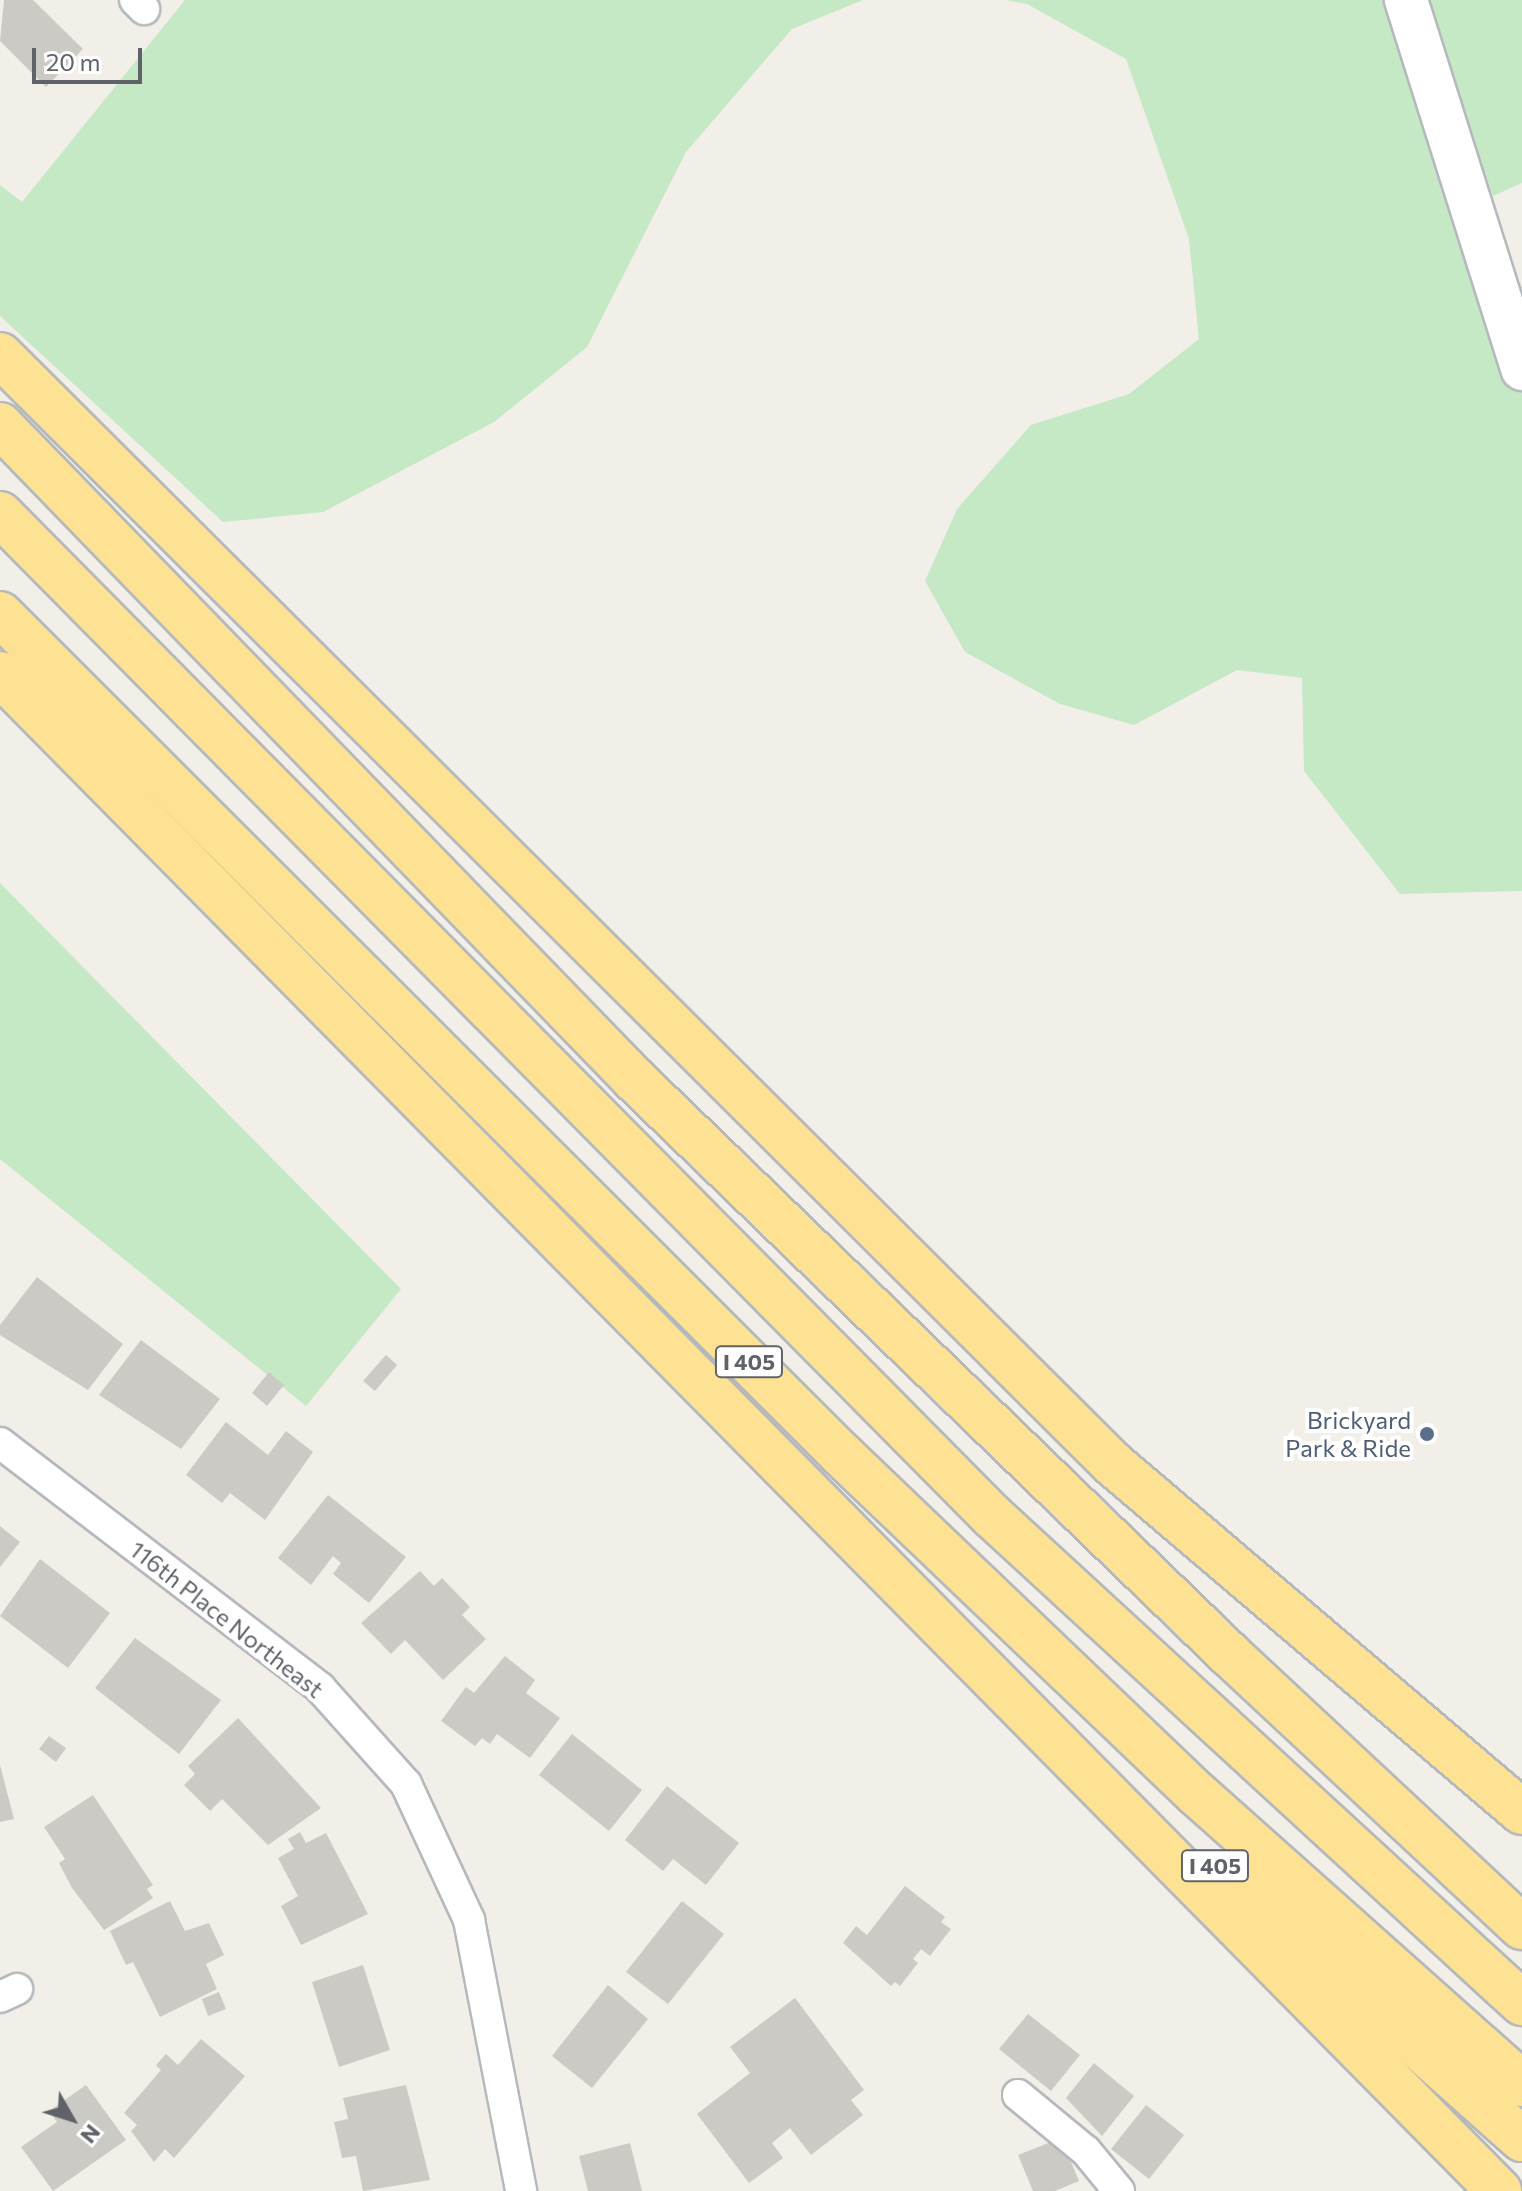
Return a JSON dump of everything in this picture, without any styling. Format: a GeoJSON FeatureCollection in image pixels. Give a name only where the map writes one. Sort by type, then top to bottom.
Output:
{"type":"FeatureCollection","features":[{"type":"Feature","properties":{"kind":"highway"},"geometry":{"type":"LineString","coordinates":[[0,355],[1113,1464],[1522,1812]]}},
{"type":"Feature","properties":{"kind":"highway"},"geometry":{"type":"LineString","coordinates":[[0,425],[634,1079],[1228,1653],[1522,1927]]}},
{"type":"Feature","properties":{"kind":"highway","name":"I 405"},"geometry":{"type":"LineString","coordinates":[[0,514],[711,1228],[767,1291],[992,1516],[1522,2003]]}},
{"type":"Feature","properties":{"kind":"highway","name":"I 405"},"geometry":{"type":"LineString","coordinates":[[0,614],[841,1454],[1197,1794],[1522,2084]]}},
{"type":"Feature","properties":{"kind":"highway","name":"I 405"},"geometry":{"type":"LineString","coordinates":[[0,674],[910,1591],[1522,2139]]}},
{"type":"Feature","properties":{"kind":"highway"},"geometry":{"type":"LineString","coordinates":[[767,1291],[881,1317]]}},
{"type":"Feature","properties":{"kind":"highway"},"geometry":{"type":"LineString","coordinates":[[910,1591],[1499,2191]]}},
{"type":"Feature","properties":{"kind":"main road"},"geometry":{"type":"LineString","coordinates":[[1406,0],[1522,369]]}},
{"type":"Feature","properties":{"kind":"street","name":"116th Place Northeast"},"geometry":{"type":"LineString","coordinates":[[0,1443],[320,1688],[406,1784],[469,1920],[521,2191]]}},
{"type":"Feature","properties":{"kind":"street"},"geometry":{"type":"LineString","coordinates":[[1018,2095],[1086,2151],[1119,2191]]}},
{"type":"Feature","properties":{"kind":"green space"},"geometry":{"type":"Polygon","coordinates":[[[185,0],[863,0],[792,29],[686,152],[587,347],[494,422],[323,512],[223,522],[0,316],[0,185],[22,202],[185,0]]]}},
{"type":"Feature","properties":{"kind":"green space"},"geometry":{"type":"Polygon","coordinates":[[[1006,0],[1406,0],[1522,369],[1522,891],[1400,894],[1304,771],[1302,678],[1237,670],[1134,725],[1060,704],[965,652],[925,581],[957,509],[1031,425],[1129,394],[1199,339],[1189,239],[1126,59],[1027,4],[1006,0]]]}},
{"type":"Feature","properties":{"kind":"green space"},"geometry":{"type":"Polygon","coordinates":[[[1419,0],[1522,0],[1522,183],[1493,196],[1419,0]]]}},
{"type":"Feature","properties":{"kind":"green space"},"geometry":{"type":"Polygon","coordinates":[[[0,883],[401,1289],[306,1406],[0,1159],[0,883]]]}},
{"type":"Feature","properties":{"kind":"building"},"geometry":{"type":"Polygon","coordinates":[[[4,0],[33,0],[83,49],[46,87],[0,41],[4,0]]]}},
{"type":"Feature","properties":{"kind":"building"},"geometry":{"type":"Polygon","coordinates":[[[37,1277],[123,1344],[88,1390],[0,1335],[0,1325],[37,1277]]]}},
{"type":"Feature","properties":{"kind":"building"},"geometry":{"type":"Polygon","coordinates":[[[141,1340],[220,1399],[181,1449],[99,1395],[141,1340]]]}},
{"type":"Feature","properties":{"kind":"building"},"geometry":{"type":"Polygon","coordinates":[[[386,1355],[397,1365],[375,1391],[363,1381],[386,1355]]]}},
{"type":"Feature","properties":{"kind":"building"},"geometry":{"type":"Polygon","coordinates":[[[269,1372],[284,1385],[267,1406],[252,1393],[269,1372]]]}},
{"type":"Feature","properties":{"kind":"building"},"geometry":{"type":"Polygon","coordinates":[[[226,1422],[268,1455],[286,1431],[313,1452],[265,1520],[230,1493],[222,1503],[186,1475],[226,1422]]]}},
{"type":"Feature","properties":{"kind":"building"},"geometry":{"type":"Polygon","coordinates":[[[328,1495],[406,1557],[369,1603],[333,1574],[341,1563],[333,1556],[311,1585],[278,1558],[328,1495]]]}},
{"type":"Feature","properties":{"kind":"building"},"geometry":{"type":"Polygon","coordinates":[[[0,1526],[20,1542],[0,1567],[0,1526]]]}},
{"type":"Feature","properties":{"kind":"building"},"geometry":{"type":"Polygon","coordinates":[[[40,1559],[110,1613],[68,1668],[0,1616],[40,1559]]]}},
{"type":"Feature","properties":{"kind":"building"},"geometry":{"type":"Polygon","coordinates":[[[420,1571],[434,1586],[442,1578],[470,1607],[462,1615],[486,1639],[443,1680],[405,1640],[391,1654],[361,1623],[420,1571]]]}},
{"type":"Feature","properties":{"kind":"building"},"geometry":{"type":"Polygon","coordinates":[[[135,1638],[221,1700],[179,1754],[95,1688],[135,1638]]]}},
{"type":"Feature","properties":{"kind":"building"},"geometry":{"type":"Polygon","coordinates":[[[505,1656],[535,1680],[526,1693],[560,1718],[530,1758],[497,1734],[490,1744],[482,1738],[475,1746],[441,1721],[466,1687],[474,1693],[505,1656]]]}},
{"type":"Feature","properties":{"kind":"building"},"geometry":{"type":"Polygon","coordinates":[[[238,1718],[321,1808],[268,1845],[222,1799],[210,1811],[184,1785],[195,1774],[188,1766],[238,1718]]]}},
{"type":"Feature","properties":{"kind":"building"},"geometry":{"type":"Polygon","coordinates":[[[572,1734],[642,1790],[609,1831],[539,1775],[572,1734]]]}},
{"type":"Feature","properties":{"kind":"building"},"geometry":{"type":"Polygon","coordinates":[[[49,1736],[66,1748],[56,1762],[39,1749],[49,1736]]]}},
{"type":"Feature","properties":{"kind":"building"},"geometry":{"type":"Polygon","coordinates":[[[0,1765],[14,1819],[0,1822],[0,1765]]]}},
{"type":"Feature","properties":{"kind":"building"},"geometry":{"type":"Polygon","coordinates":[[[667,1786],[739,1843],[706,1885],[673,1859],[663,1871],[625,1840],[667,1786]]]}},
{"type":"Feature","properties":{"kind":"building"},"geometry":{"type":"Polygon","coordinates":[[[93,1795],[153,1885],[147,1889],[153,1898],[104,1930],[72,1888],[59,1863],[65,1859],[44,1827],[93,1795]]]}},
{"type":"Feature","properties":{"kind":"building"},"geometry":{"type":"Polygon","coordinates":[[[300,1832],[306,1843],[326,1833],[368,1914],[301,1945],[281,1906],[298,1896],[278,1858],[294,1849],[288,1839],[300,1832]]]}},
{"type":"Feature","properties":{"kind":"building"},"geometry":{"type":"Polygon","coordinates":[[[905,1886],[945,1917],[941,1922],[951,1929],[930,1956],[921,1949],[913,1959],[918,1963],[900,1986],[895,1982],[891,1986],[843,1943],[856,1926],[867,1935],[905,1886]]]}},
{"type":"Feature","properties":{"kind":"building"},"geometry":{"type":"Polygon","coordinates":[[[170,1901],[185,1931],[209,1923],[224,1955],[206,1964],[217,1989],[160,2017],[133,1962],[126,1965],[110,1931],[170,1901]]]}},
{"type":"Feature","properties":{"kind":"building"},"geometry":{"type":"Polygon","coordinates":[[[682,1901],[724,1934],[668,2004],[626,1972],[682,1901]]]}},
{"type":"Feature","properties":{"kind":"building"},"geometry":{"type":"Polygon","coordinates":[[[363,1965],[390,2050],[339,2067],[312,1982],[363,1965]]]}},
{"type":"Feature","properties":{"kind":"building"},"geometry":{"type":"Polygon","coordinates":[[[608,1985],[648,2019],[592,2088],[552,2056],[608,1985]]]}},
{"type":"Feature","properties":{"kind":"building"},"geometry":{"type":"Polygon","coordinates":[[[219,1992],[226,2009],[208,2016],[202,1999],[219,1992]]]}},
{"type":"Feature","properties":{"kind":"building"},"geometry":{"type":"Polygon","coordinates":[[[795,1998],[864,2090],[851,2100],[863,2115],[811,2155],[790,2128],[772,2143],[783,2158],[749,2183],[697,2114],[750,2073],[730,2047],[795,1998]]]}},
{"type":"Feature","properties":{"kind":"building"},"geometry":{"type":"Polygon","coordinates":[[[1028,2014],[1080,2055],[1051,2091],[999,2049],[1028,2014]]]}},
{"type":"Feature","properties":{"kind":"building"},"geometry":{"type":"Polygon","coordinates":[[[201,2039],[245,2076],[174,2158],[165,2149],[154,2162],[131,2131],[137,2125],[124,2113],[161,2070],[156,2065],[166,2054],[178,2065],[201,2039]]]}},
{"type":"Feature","properties":{"kind":"building"},"geometry":{"type":"Polygon","coordinates":[[[1094,2063],[1134,2096],[1102,2136],[1066,2098],[1094,2063]]]}},
{"type":"Feature","properties":{"kind":"building"},"geometry":{"type":"Polygon","coordinates":[[[86,2085],[126,2140],[53,2191],[21,2147],[57,2122],[49,2111],[86,2085]]]}},
{"type":"Feature","properties":{"kind":"building"},"geometry":{"type":"Polygon","coordinates":[[[406,2085],[430,2180],[363,2191],[356,2156],[342,2158],[334,2122],[348,2119],[343,2098],[406,2085]]]}},
{"type":"Feature","properties":{"kind":"building"},"geometry":{"type":"Polygon","coordinates":[[[1146,2105],[1184,2135],[1149,2179],[1111,2149],[1146,2105]]]}},
{"type":"Feature","properties":{"kind":"building"},"geometry":{"type":"Polygon","coordinates":[[[1061,2138],[1079,2181],[1055,2191],[1033,2191],[1018,2155],[1061,2138]]]}},
{"type":"Feature","properties":{"kind":"building"},"geometry":{"type":"Polygon","coordinates":[[[630,2143],[642,2191],[588,2191],[579,2156],[630,2143]]]}},
{"type":"Feature","properties":{"kind":"place","name":"Brickyard Park & Ride"},"geometry":{"type":"Point","coordinates":[1427,1434]}}]}
